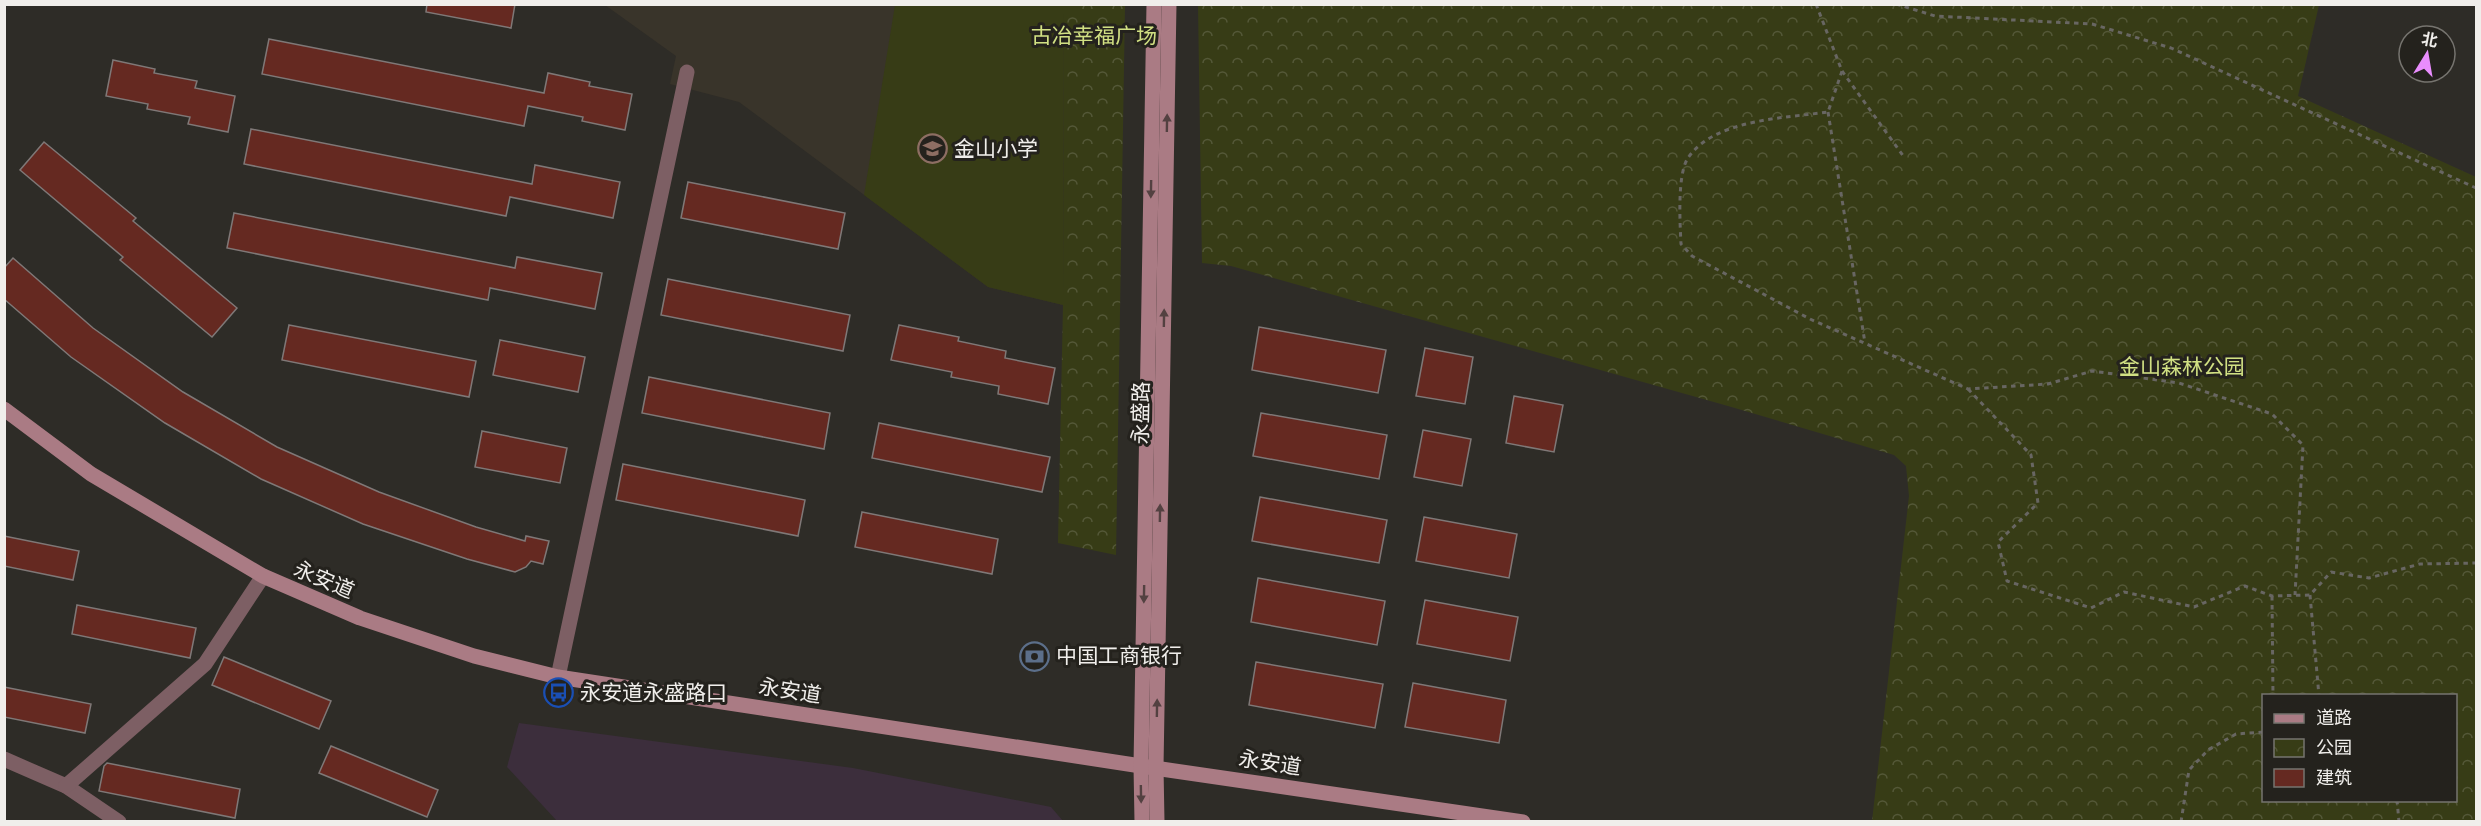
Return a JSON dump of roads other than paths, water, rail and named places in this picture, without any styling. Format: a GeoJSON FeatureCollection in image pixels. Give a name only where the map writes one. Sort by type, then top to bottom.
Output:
{"type":"FeatureCollection","features":[{"type":"Feature","properties":{"kind":"main road","name":"永盛路"},"geometry":{"type":"LineString","coordinates":[[1154,4],[1148,766],[1157,822]]}},
{"type":"Feature","properties":{"kind":"main road","name":"永盛路"},"geometry":{"type":"LineString","coordinates":[[1142,822],[1148,766],[1169,4]]}},
{"type":"Feature","properties":{"kind":"main road","name":"永安道"},"geometry":{"type":"LineString","coordinates":[[4,409],[91,474],[263,576],[372,622],[474,656],[558,677],[1522,822]]}},
{"type":"Feature","properties":{"kind":"street"},"geometry":{"type":"LineString","coordinates":[[558,677],[687,72]]}},
{"type":"Feature","properties":{"kind":"street"},"geometry":{"type":"LineString","coordinates":[[66,786],[205,664],[263,576]]}},
{"type":"Feature","properties":{"kind":"street"},"geometry":{"type":"LineString","coordinates":[[4,759],[66,786],[119,822]]}},
{"type":"Feature","properties":{"kind":"place","name":"金山小学"},"geometry":{"type":"Point","coordinates":[933,149]}},
{"type":"Feature","properties":{"kind":"place","name":"中国工商银行"},"geometry":{"type":"Point","coordinates":[1035,656]}},
{"type":"Feature","properties":{"kind":"place","name":"永安道永盛路口"},"geometry":{"type":"Point","coordinates":[559,693]}},
{"type":"Feature","properties":{"kind":"park label","name":"古冶幸福广场"},"geometry":{"type":"Point","coordinates":[1094,36]}},
{"type":"Feature","properties":{"kind":"park label","name":"金山森林公园"},"geometry":{"type":"Point","coordinates":[2182,367]}}]}
